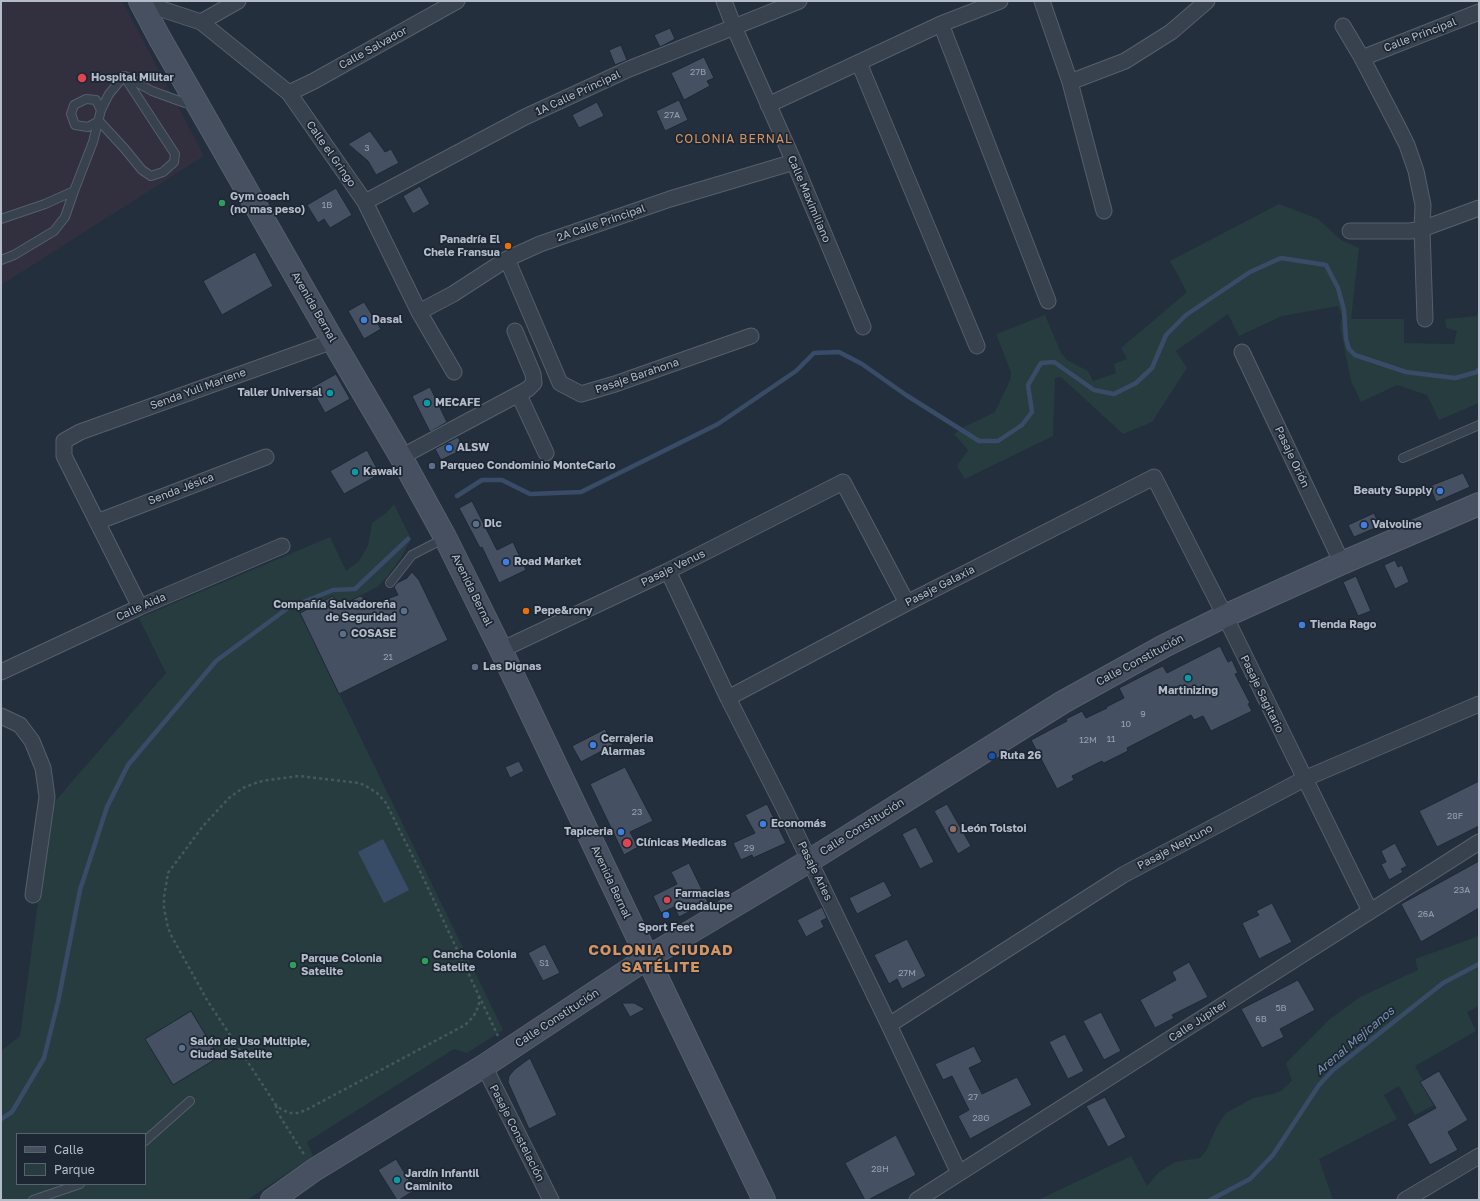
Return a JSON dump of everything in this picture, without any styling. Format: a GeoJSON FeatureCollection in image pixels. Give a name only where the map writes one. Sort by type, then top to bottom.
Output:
{"type":"FeatureCollection","features":[{"type":"Feature","properties":{"kind":"main road","name":"Avenida Bernal"},"geometry":{"type":"LineString","coordinates":[[140,2],[446,537],[764,1200]]}},
{"type":"Feature","properties":{"kind":"main road","name":"Calle Constitución"},"geometry":{"type":"LineString","coordinates":[[272,1200],[314,1170],[484,1066],[648,958],[809,861],[1063,702],[1164,646],[1225,616],[1342,563],[1479,504]]}},
{"type":"Feature","properties":{"kind":"street"},"geometry":{"type":"LineString","coordinates":[[200,22],[238,1]]}},
{"type":"Feature","properties":{"kind":"street","name":"Calle Salvador"},"geometry":{"type":"LineString","coordinates":[[288,93],[314,81],[457,1]]}},
{"type":"Feature","properties":{"kind":"street","name":"Calle Maximiliano"},"geometry":{"type":"LineString","coordinates":[[724,1],[794,162],[863,327]]}},
{"type":"Feature","properties":{"kind":"street","name":"1A Calle Principal"},"geometry":{"type":"LineString","coordinates":[[365,202],[525,117],[629,69],[799,1]]}},
{"type":"Feature","properties":{"kind":"street"},"geometry":{"type":"LineString","coordinates":[[768,105],[941,24],[1000,1]]}},
{"type":"Feature","properties":{"kind":"street"},"geometry":{"type":"LineString","coordinates":[[1042,1],[1070,82],[1104,211]]}},
{"type":"Feature","properties":{"kind":"street"},"geometry":{"type":"LineString","coordinates":[[1070,82],[1125,61],[1171,32],[1207,1]]}},
{"type":"Feature","properties":{"kind":"street","name":"Calle el Gringo"},"geometry":{"type":"LineString","coordinates":[[140,2],[200,22],[288,93],[365,202],[419,312],[454,372]]}},
{"type":"Feature","properties":{"kind":"street","name":"Calle Principal"},"geometry":{"type":"LineString","coordinates":[[1362,58],[1477,17]]}},
{"type":"Feature","properties":{"kind":"street"},"geometry":{"type":"LineString","coordinates":[[941,24],[1048,301]]}},
{"type":"Feature","properties":{"kind":"street"},"geometry":{"type":"LineString","coordinates":[[1343,26],[1397,124],[1411,156],[1418,180],[1422,205],[1425,319]]}},
{"type":"Feature","properties":{"kind":"street"},"geometry":{"type":"LineString","coordinates":[[859,62],[977,346]]}},
{"type":"Feature","properties":{"kind":"street","name":"2A Calle Principal"},"geometry":{"type":"LineString","coordinates":[[419,312],[453,294],[507,259],[540,244],[656,204],[794,162]]}},
{"type":"Feature","properties":{"kind":"street"},"geometry":{"type":"LineString","coordinates":[[1350,231],[1399,232],[1422,229],[1479,208]]}},
{"type":"Feature","properties":{"kind":"street","name":"Pasaje Barahona"},"geometry":{"type":"LineString","coordinates":[[507,259],[560,383],[581,394],[615,384],[751,336]]}},
{"type":"Feature","properties":{"kind":"street"},"geometry":{"type":"LineString","coordinates":[[401,457],[528,389],[534,382],[533,374],[515,332]]}},
{"type":"Feature","properties":{"kind":"street","name":"Senda Yuli Marlene"},"geometry":{"type":"LineString","coordinates":[[96,522],[64,456],[64,441],[80,432],[333,341]]}},
{"type":"Feature","properties":{"kind":"street","name":"Pasaje Orión"},"geometry":{"type":"LineString","coordinates":[[1242,352],[1342,563]]}},
{"type":"Feature","properties":{"kind":"street"},"geometry":{"type":"LineString","coordinates":[[519,395],[546,453]]}},
{"type":"Feature","properties":{"kind":"street","name":"Senda Jésica"},"geometry":{"type":"LineString","coordinates":[[96,522],[266,457]]}},
{"type":"Feature","properties":{"kind":"street","name":"Pasaje Galaxia"},"geometry":{"type":"LineString","coordinates":[[728,698],[907,603],[1154,477]]}},
{"type":"Feature","properties":{"kind":"street","name":"Pasaje Sagitario"},"geometry":{"type":"LineString","coordinates":[[1154,477],[1225,616],[1370,911]]}},
{"type":"Feature","properties":{"kind":"street","name":"Pasaje Venus"},"geometry":{"type":"LineString","coordinates":[[501,650],[668,571],[843,482],[907,603]]}},
{"type":"Feature","properties":{"kind":"street"},"geometry":{"type":"LineString","coordinates":[[96,522],[140,607]]}},
{"type":"Feature","properties":{"kind":"street","name":"Calle Aida"},"geometry":{"type":"LineString","coordinates":[[1,672],[140,607],[282,546]]}},
{"type":"Feature","properties":{"kind":"street","name":"Pasaje Aries"},"geometry":{"type":"LineString","coordinates":[[668,571],[728,698],[889,1025],[959,1173]]}},
{"type":"Feature","properties":{"kind":"street","name":"Pasaje Neptuno"},"geometry":{"type":"LineString","coordinates":[[889,1025],[1123,875],[1304,779],[1479,704]]}},
{"type":"Feature","properties":{"kind":"street"},"geometry":{"type":"LineString","coordinates":[[1,716],[20,726],[32,741],[42,768],[47,797],[33,895]]}},
{"type":"Feature","properties":{"kind":"street","name":"Calle Júpiter"},"geometry":{"type":"LineString","coordinates":[[917,1200],[1479,842]]}},
{"type":"Feature","properties":{"kind":"street","name":"Pasaje Constelación"},"geometry":{"type":"LineString","coordinates":[[484,1066],[551,1200]]}},
{"type":"Feature","properties":{"kind":"street"},"geometry":{"type":"LineString","coordinates":[[1405,1200],[1422,1196],[1479,1156]]}},
{"type":"Feature","properties":{"kind":"lane"},"geometry":{"type":"LineString","coordinates":[[124,76],[152,91],[185,103],[198,105]]}},
{"type":"Feature","properties":{"kind":"lane"},"geometry":{"type":"LineString","coordinates":[[1,260],[14,255],[54,231],[65,218],[93,142],[102,110],[110,94],[124,76]]}},
{"type":"Feature","properties":{"kind":"lane"},"geometry":{"type":"LineString","coordinates":[[99,121],[142,170],[151,176],[163,172],[174,162],[175,154],[124,76]]}},
{"type":"Feature","properties":{"kind":"lane"},"geometry":{"type":"LineString","coordinates":[[99,121],[88,127],[75,125],[71,114],[74,105],[86,99],[96,100],[102,110]]}},
{"type":"Feature","properties":{"kind":"lane"},"geometry":{"type":"LineString","coordinates":[[1,219],[45,204],[74,191]]}},
{"type":"Feature","properties":{"kind":"lane"},"geometry":{"type":"LineString","coordinates":[[1403,458],[1479,425]]}},
{"type":"Feature","properties":{"kind":"lane"},"geometry":{"type":"LineString","coordinates":[[390,583],[412,555],[446,537]]}},
{"type":"Feature","properties":{"kind":"lane"},"geometry":{"type":"LineString","coordinates":[[146,1140],[190,1101]]}},
{"type":"Feature","properties":{"kind":"lane"},"geometry":{"type":"LineString","coordinates":[[33,1200],[77,1185]]}},
{"type":"Feature","properties":{"kind":"path"},"geometry":{"type":"LineString","coordinates":[[479,996],[478,1007],[473,1017],[461,1027],[301,1112],[289,1113],[276,1105],[204,996],[172,937],[168,928],[164,908],[167,878],[174,864],[207,821],[229,798],[244,788],[258,782],[299,776],[359,783],[366,786],[386,803],[499,1036]]}},
{"type":"Feature","properties":{"kind":"path"},"geometry":{"type":"LineString","coordinates":[[608,954],[618,949]]}},
{"type":"Feature","properties":{"kind":"path"},"geometry":{"type":"LineString","coordinates":[[276,1105],[276,1110],[307,1159]]}},
{"type":"Feature","properties":{"kind":"shaded area","name":"Hospital Militar"},"geometry":{"type":"Polygon","coordinates":[[[1,1],[122,1],[204,156],[1,285],[1,1]]]}},
{"type":"Feature","properties":{"kind":"green space"},"geometry":{"type":"Polygon","coordinates":[[[1279,204],[1318,219],[1341,240],[1359,248],[1351,319],[1404,319],[1404,343],[1454,344],[1457,331],[1446,328],[1445,319],[1477,316],[1479,310],[1479,403],[1439,420],[1427,395],[1397,385],[1361,402],[1351,381],[1340,326],[1342,317],[1338,306],[1282,316],[1239,336],[1228,314],[1176,351],[1187,368],[1152,422],[1123,434],[1061,377],[1055,378],[1053,436],[965,479],[957,466],[968,450],[954,434],[962,428],[995,412],[1010,380],[1011,372],[996,334],[1045,315],[1061,353],[1067,360],[1088,371],[1093,381],[1116,373],[1114,364],[1127,359],[1121,348],[1187,292],[1170,261],[1279,204]]]}},
{"type":"Feature","properties":{"kind":"green space"},"geometry":{"type":"Polygon","coordinates":[[[394,504],[411,539],[402,556],[387,577],[377,587],[339,607],[333,596],[300,613],[503,1030],[467,1053],[454,1049],[307,1142],[313,1156],[247,1200],[1,1200],[1,1051],[20,1036],[51,806],[166,673],[139,618],[330,537],[346,571],[359,561],[368,546],[372,523],[386,513],[394,504]]]}},
{"type":"Feature","properties":{"kind":"green space"},"geometry":{"type":"Polygon","coordinates":[[[1479,936],[1479,1006],[1467,1012],[1476,1031],[1415,1066],[1436,1104],[1415,1115],[1399,1086],[1384,1095],[1397,1119],[1319,1159],[1333,1200],[1038,1200],[1131,1156],[1147,1186],[1159,1172],[1175,1162],[1200,1158],[1206,1151],[1217,1126],[1226,1113],[1253,1098],[1281,1091],[1292,1081],[1286,1063],[1330,1019],[1360,997],[1418,970],[1415,959],[1479,936]]]}},
{"type":"Feature","properties":{"kind":"water"},"geometry":{"type":"Polygon","coordinates":[[[383,839],[409,890],[384,903],[358,852],[383,839]]]}},
{"type":"Feature","properties":{"kind":"building"},"geometry":{"type":"Polygon","coordinates":[[[670,28],[675,39],[660,47],[654,35],[670,28]]]}},
{"type":"Feature","properties":{"kind":"building"},"geometry":{"type":"Polygon","coordinates":[[[621,45],[627,60],[615,65],[609,50],[621,45]]]}},
{"type":"Feature","properties":{"kind":"building"},"geometry":{"type":"Polygon","coordinates":[[[704,57],[714,78],[707,81],[710,86],[684,100],[671,73],[704,57]]]}},
{"type":"Feature","properties":{"kind":"building"},"geometry":{"type":"Polygon","coordinates":[[[679,100],[688,120],[665,131],[656,111],[679,100]]]}},
{"type":"Feature","properties":{"kind":"building"},"geometry":{"type":"Polygon","coordinates":[[[597,102],[604,116],[579,128],[572,115],[597,102]]]}},
{"type":"Feature","properties":{"kind":"building"},"geometry":{"type":"Polygon","coordinates":[[[370,131],[385,152],[391,149],[399,163],[376,175],[368,161],[348,144],[370,131]]]}},
{"type":"Feature","properties":{"kind":"building"},"geometry":{"type":"Polygon","coordinates":[[[420,186],[430,204],[413,214],[403,196],[420,186]]]}},
{"type":"Feature","properties":{"kind":"building"},"geometry":{"type":"Polygon","coordinates":[[[336,188],[352,215],[330,228],[324,219],[318,223],[307,205],[336,188]]]}},
{"type":"Feature","properties":{"kind":"building"},"geometry":{"type":"Polygon","coordinates":[[[255,252],[273,286],[222,315],[203,281],[255,252]]]}},
{"type":"Feature","properties":{"kind":"building","name":"Dasal"},"geometry":{"type":"Polygon","coordinates":[[[364,302],[381,329],[364,339],[348,311],[364,302]]]}},
{"type":"Feature","properties":{"kind":"building","name":"Taller Universal"},"geometry":{"type":"Polygon","coordinates":[[[336,374],[350,399],[325,413],[311,388],[336,374]]]}},
{"type":"Feature","properties":{"kind":"building","name":"MECAFE"},"geometry":{"type":"Polygon","coordinates":[[[430,387],[447,422],[430,432],[412,396],[430,387]]]}},
{"type":"Feature","properties":{"kind":"building","name":"ALSW"},"geometry":{"type":"Polygon","coordinates":[[[458,437],[464,449],[441,460],[435,449],[458,437]]]}},
{"type":"Feature","properties":{"kind":"building","name":"Kawaki"},"geometry":{"type":"Polygon","coordinates":[[[367,450],[380,474],[344,494],[330,471],[367,450]]]}},
{"type":"Feature","properties":{"kind":"building"},"geometry":{"type":"Polygon","coordinates":[[[1463,473],[1470,487],[1436,502],[1430,486],[1463,473]]]}},
{"type":"Feature","properties":{"kind":"building"},"geometry":{"type":"Polygon","coordinates":[[[472,501],[497,550],[513,542],[526,570],[499,583],[482,547],[480,548],[459,508],[472,501]]]}},
{"type":"Feature","properties":{"kind":"building","name":"Valvoline"},"geometry":{"type":"Polygon","coordinates":[[[1374,513],[1380,526],[1354,537],[1348,525],[1374,513]]]}},
{"type":"Feature","properties":{"kind":"building"},"geometry":{"type":"Polygon","coordinates":[[[1395,560],[1398,567],[1402,565],[1409,582],[1395,589],[1384,565],[1395,560]]]}},
{"type":"Feature","properties":{"kind":"building"},"geometry":{"type":"Polygon","coordinates":[[[412,572],[419,580],[448,640],[339,694],[300,613],[333,596],[339,607],[360,596],[367,599],[372,604],[398,595],[394,587],[397,583],[407,578],[412,572]]]}},
{"type":"Feature","properties":{"kind":"building"},"geometry":{"type":"Polygon","coordinates":[[[1356,576],[1371,611],[1358,616],[1343,582],[1356,576]]]}},
{"type":"Feature","properties":{"kind":"building"},"geometry":{"type":"Polygon","coordinates":[[[1220,646],[1228,662],[1232,660],[1238,673],[1235,674],[1250,703],[1248,704],[1252,711],[1211,731],[1203,716],[1194,720],[1191,715],[1127,748],[1128,751],[1104,763],[1102,761],[1072,776],[1074,780],[1057,789],[1031,740],[1067,721],[1066,719],[1082,711],[1086,718],[1107,708],[1106,707],[1124,698],[1119,688],[1156,669],[1163,666],[1167,673],[1220,646]]]}},
{"type":"Feature","properties":{"kind":"building","name":"Cerrajeria Alarmas"},"geometry":{"type":"Polygon","coordinates":[[[605,729],[613,745],[581,762],[572,746],[605,729]]]}},
{"type":"Feature","properties":{"kind":"building"},"geometry":{"type":"Polygon","coordinates":[[[519,761],[524,771],[510,778],[505,767],[519,761]]]}},
{"type":"Feature","properties":{"kind":"building"},"geometry":{"type":"Polygon","coordinates":[[[625,767],[653,821],[630,832],[638,847],[624,855],[590,784],[625,767]]]}},
{"type":"Feature","properties":{"kind":"building"},"geometry":{"type":"Polygon","coordinates":[[[1479,781],[1479,826],[1437,847],[1419,811],[1479,781]]]}},
{"type":"Feature","properties":{"kind":"building","name":"Economás"},"geometry":{"type":"Polygon","coordinates":[[[767,804],[786,843],[753,858],[752,855],[741,860],[733,843],[755,833],[745,815],[767,804]]]}},
{"type":"Feature","properties":{"kind":"building","name":"León Tolstoi"},"geometry":{"type":"Polygon","coordinates":[[[947,804],[971,846],[958,854],[934,811],[947,804]]]}},
{"type":"Feature","properties":{"kind":"building"},"geometry":{"type":"Polygon","coordinates":[[[916,827],[934,862],[920,869],[902,834],[916,827]]]}},
{"type":"Feature","properties":{"kind":"building"},"geometry":{"type":"Polygon","coordinates":[[[1395,843],[1407,866],[1401,869],[1403,872],[1389,880],[1381,864],[1386,862],[1381,851],[1395,843]]]}},
{"type":"Feature","properties":{"kind":"building"},"geometry":{"type":"Polygon","coordinates":[[[1479,861],[1479,908],[1421,942],[1401,904],[1479,861]]]}},
{"type":"Feature","properties":{"kind":"building"},"geometry":{"type":"Polygon","coordinates":[[[689,863],[708,902],[679,917],[674,907],[661,913],[653,896],[677,884],[671,872],[689,863]]]}},
{"type":"Feature","properties":{"kind":"building"},"geometry":{"type":"Polygon","coordinates":[[[884,881],[892,896],[857,914],[849,898],[884,881]]]}},
{"type":"Feature","properties":{"kind":"building"},"geometry":{"type":"Polygon","coordinates":[[[1272,903],[1292,942],[1259,959],[1242,923],[1259,915],[1256,911],[1272,903]]]}},
{"type":"Feature","properties":{"kind":"building"},"geometry":{"type":"Polygon","coordinates":[[[822,907],[827,918],[821,921],[824,927],[806,937],[797,920],[822,907]]]}},
{"type":"Feature","properties":{"kind":"building"},"geometry":{"type":"Polygon","coordinates":[[[907,939],[926,976],[902,989],[897,979],[889,984],[874,955],[907,939]]]}},
{"type":"Feature","properties":{"kind":"building"},"geometry":{"type":"Polygon","coordinates":[[[545,944],[560,973],[543,981],[528,953],[545,944]]]}},
{"type":"Feature","properties":{"kind":"building"},"geometry":{"type":"Polygon","coordinates":[[[1189,962],[1208,997],[1172,1015],[1174,1018],[1155,1028],[1140,1000],[1176,980],[1172,972],[1189,962]]]}},
{"type":"Feature","properties":{"kind":"building"},"geometry":{"type":"Polygon","coordinates":[[[1298,980],[1315,1010],[1280,1029],[1284,1037],[1262,1048],[1241,1009],[1298,980]]]}},
{"type":"Feature","properties":{"kind":"building"},"geometry":{"type":"Polygon","coordinates":[[[622,1003],[634,1003],[645,1009],[630,1017],[622,1003]]]}},
{"type":"Feature","properties":{"kind":"building","name":"Salón de Uso Multiple, Ciudad Satelite"},"geometry":{"type":"Polygon","coordinates":[[[191,1011],[219,1057],[173,1085],[145,1039],[191,1011]]]}},
{"type":"Feature","properties":{"kind":"building"},"geometry":{"type":"Polygon","coordinates":[[[1101,1012],[1121,1051],[1104,1060],[1083,1021],[1101,1012]]]}},
{"type":"Feature","properties":{"kind":"building"},"geometry":{"type":"Polygon","coordinates":[[[1065,1034],[1084,1071],[1068,1079],[1049,1042],[1065,1034]]]}},
{"type":"Feature","properties":{"kind":"building"},"geometry":{"type":"Polygon","coordinates":[[[974,1046],[982,1062],[969,1068],[982,1094],[1017,1077],[1032,1105],[970,1139],[958,1116],[969,1110],[952,1076],[943,1080],[935,1064],[974,1046]]]}},
{"type":"Feature","properties":{"kind":"building"},"geometry":{"type":"Polygon","coordinates":[[[530,1058],[557,1115],[529,1129],[508,1082],[509,1076],[515,1069],[530,1058]]]}},
{"type":"Feature","properties":{"kind":"building"},"geometry":{"type":"Polygon","coordinates":[[[1439,1071],[1468,1120],[1448,1132],[1458,1150],[1430,1165],[1407,1124],[1436,1108],[1420,1082],[1439,1071]]]}},
{"type":"Feature","properties":{"kind":"building"},"geometry":{"type":"Polygon","coordinates":[[[1105,1097],[1126,1137],[1108,1147],[1086,1106],[1105,1097]]]}},
{"type":"Feature","properties":{"kind":"building"},"geometry":{"type":"Polygon","coordinates":[[[896,1135],[916,1175],[868,1200],[865,1200],[845,1163],[896,1135]]]}},
{"type":"Feature","properties":{"kind":"building","name":"Jardín Infantil Caminito"},"geometry":{"type":"Polygon","coordinates":[[[396,1159],[415,1190],[399,1200],[397,1200],[378,1170],[396,1159]]]}},
{"type":"Feature","properties":{"kind":"waterway"},"geometry":{"type":"LineString","coordinates":[[457,496],[482,480],[502,480],[530,494],[581,492],[718,424],[796,371],[814,353],[839,352],[862,364],[906,395],[979,441],[998,441],[1022,425],[1032,412],[1028,385],[1041,363],[1054,362],[1094,390],[1114,394],[1136,383],[1152,368],[1166,335],[1186,315],[1250,272],[1281,258],[1326,265],[1338,288],[1344,310],[1346,339],[1349,349],[1355,355],[1406,372],[1455,378],[1477,372],[1479,369]]}},
{"type":"Feature","properties":{"kind":"waterway"},"geometry":{"type":"LineString","coordinates":[[1,1119],[12,1112],[44,1058],[58,1002],[80,890],[107,807],[128,765],[216,661],[288,608],[333,590],[355,589],[408,539]]}},
{"type":"Feature","properties":{"kind":"waterway","name":"Arenal Mejicanos"},"geometry":{"type":"LineString","coordinates":[[1210,1200],[1250,1179],[1273,1155],[1319,1085],[1333,1070],[1443,983],[1479,964]]}},
{"type":"Feature","properties":{"kind":"place","name":"Hospital Militar"},"geometry":{"type":"Point","coordinates":[82,78]}},
{"type":"Feature","properties":{"kind":"place","name":"Gym coach (no mas peso)"},"geometry":{"type":"Point","coordinates":[222,203]}},
{"type":"Feature","properties":{"kind":"place","name":"Panadría El Chele Fransua"},"geometry":{"type":"Point","coordinates":[508,246]}},
{"type":"Feature","properties":{"kind":"place","name":"Dasal"},"geometry":{"type":"Point","coordinates":[364,320]}},
{"type":"Feature","properties":{"kind":"place","name":"Taller Universal"},"geometry":{"type":"Point","coordinates":[330,393]}},
{"type":"Feature","properties":{"kind":"place","name":"MECAFE"},"geometry":{"type":"Point","coordinates":[427,403]}},
{"type":"Feature","properties":{"kind":"place","name":"ALSW"},"geometry":{"type":"Point","coordinates":[449,448]}},
{"type":"Feature","properties":{"kind":"place","name":"Parqueo Condominio MonteCarlo"},"geometry":{"type":"Point","coordinates":[432,466]}},
{"type":"Feature","properties":{"kind":"place","name":"Kawaki"},"geometry":{"type":"Point","coordinates":[355,472]}},
{"type":"Feature","properties":{"kind":"place","name":"Beauty Supply"},"geometry":{"type":"Point","coordinates":[1440,491]}},
{"type":"Feature","properties":{"kind":"place","name":"Dlc"},"geometry":{"type":"Point","coordinates":[476,524]}},
{"type":"Feature","properties":{"kind":"place","name":"Valvoline"},"geometry":{"type":"Point","coordinates":[1364,525]}},
{"type":"Feature","properties":{"kind":"place","name":"Road Market"},"geometry":{"type":"Point","coordinates":[506,562]}},
{"type":"Feature","properties":{"kind":"place","name":"Compañía Salvadoreña de Seguridad"},"geometry":{"type":"Point","coordinates":[404,611]}},
{"type":"Feature","properties":{"kind":"place","name":"Pepe&rony"},"geometry":{"type":"Point","coordinates":[526,611]}},
{"type":"Feature","properties":{"kind":"place","name":"Tienda Rago"},"geometry":{"type":"Point","coordinates":[1302,625]}},
{"type":"Feature","properties":{"kind":"place","name":"COSASE"},"geometry":{"type":"Point","coordinates":[343,634]}},
{"type":"Feature","properties":{"kind":"place","name":"Las Dignas"},"geometry":{"type":"Point","coordinates":[475,667]}},
{"type":"Feature","properties":{"kind":"place","name":"Martinizing"},"geometry":{"type":"Point","coordinates":[1188,678]}},
{"type":"Feature","properties":{"kind":"place","name":"Cerrajeria Alarmas"},"geometry":{"type":"Point","coordinates":[593,745]}},
{"type":"Feature","properties":{"kind":"place","name":"Ruta 26"},"geometry":{"type":"Point","coordinates":[992,756]}},
{"type":"Feature","properties":{"kind":"place","name":"Economás"},"geometry":{"type":"Point","coordinates":[763,824]}},
{"type":"Feature","properties":{"kind":"place","name":"León Tolstoi"},"geometry":{"type":"Point","coordinates":[953,829]}},
{"type":"Feature","properties":{"kind":"place","name":"Tapiceria"},"geometry":{"type":"Point","coordinates":[621,832]}},
{"type":"Feature","properties":{"kind":"place","name":"Clínicas Medicas"},"geometry":{"type":"Point","coordinates":[627,843]}},
{"type":"Feature","properties":{"kind":"place","name":"Farmacias Guadalupe"},"geometry":{"type":"Point","coordinates":[667,900]}},
{"type":"Feature","properties":{"kind":"place","name":"Sport Feet"},"geometry":{"type":"Point","coordinates":[666,915]}},
{"type":"Feature","properties":{"kind":"place","name":"Cancha Colonia Satelite"},"geometry":{"type":"Point","coordinates":[425,961]}},
{"type":"Feature","properties":{"kind":"place","name":"Parque Colonia Satelite"},"geometry":{"type":"Point","coordinates":[293,965]}},
{"type":"Feature","properties":{"kind":"place","name":"Salón de Uso Multiple, Ciudad Satelite"},"geometry":{"type":"Point","coordinates":[182,1048]}},
{"type":"Feature","properties":{"kind":"place","name":"Jardín Infantil Caminito"},"geometry":{"type":"Point","coordinates":[397,1180]}},
{"type":"Feature","properties":{"kind":"district","name":"COLONIA BERNAL"},"geometry":{"type":"Point","coordinates":[734,139]}},
{"type":"Feature","properties":{"kind":"district","name":"COLONIA CIUDAD SATÉLITE"},"geometry":{"type":"Point","coordinates":[661,958]}}]}
